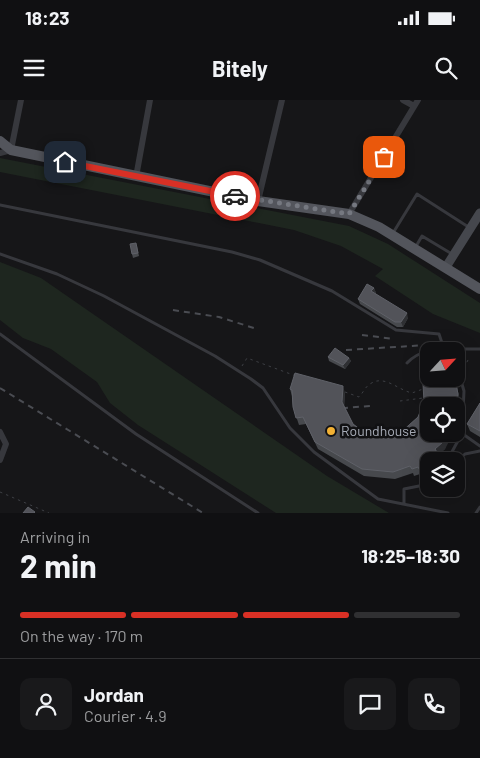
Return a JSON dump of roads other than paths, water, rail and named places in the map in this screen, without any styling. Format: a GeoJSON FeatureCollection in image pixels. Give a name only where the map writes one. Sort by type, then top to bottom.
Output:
{"type":"FeatureCollection","features":[{"type":"Feature","properties":{"kind":"main road"},"geometry":{"type":"LineString","coordinates":[[0,141],[11,150],[136,177],[258,200],[349,214],[392,235],[480,289]]}},
{"type":"Feature","properties":{"kind":"street"},"geometry":{"type":"LineString","coordinates":[[0,153],[11,150],[21,100]]}},
{"type":"Feature","properties":{"kind":"street"},"geometry":{"type":"LineString","coordinates":[[136,177],[150,100]]}},
{"type":"Feature","properties":{"kind":"street"},"geometry":{"type":"LineString","coordinates":[[258,200],[282,100]]}},
{"type":"Feature","properties":{"kind":"street"},"geometry":{"type":"LineString","coordinates":[[403,100],[414,106]]}},
{"type":"Feature","properties":{"kind":"street"},"geometry":{"type":"LineString","coordinates":[[349,214],[418,100]]}},
{"type":"Feature","properties":{"kind":"street"},"geometry":{"type":"LineString","coordinates":[[446,268],[476,221]]}},
{"type":"Feature","properties":{"kind":"street"},"geometry":{"type":"LineString","coordinates":[[0,432],[6,444],[0,460]]}},
{"type":"Feature","properties":{"kind":"lane"},"geometry":{"type":"LineString","coordinates":[[392,235],[417,194],[476,221]]}},
{"type":"Feature","properties":{"kind":"lane"},"geometry":{"type":"LineString","coordinates":[[0,205],[232,252],[260,260],[332,291],[396,330],[439,334],[442,342]]}},
{"type":"Feature","properties":{"kind":"lane"},"geometry":{"type":"LineString","coordinates":[[414,248],[422,236],[454,255]]}},
{"type":"Feature","properties":{"kind":"lane"},"geometry":{"type":"LineString","coordinates":[[0,254],[73,282],[215,356],[263,388],[290,428],[314,452],[378,499],[448,513]]}},
{"type":"Feature","properties":{"kind":"lane"},"geometry":{"type":"LineString","coordinates":[[0,334],[136,434],[258,513]]}},
{"type":"Feature","properties":{"kind":"lane"},"geometry":{"type":"LineString","coordinates":[[465,350],[480,349]]}},
{"type":"Feature","properties":{"kind":"lane"},"geometry":{"type":"LineString","coordinates":[[407,363],[420,353]]}},
{"type":"Feature","properties":{"kind":"lane"},"geometry":{"type":"LineString","coordinates":[[465,436],[480,446]]}},
{"type":"Feature","properties":{"kind":"lane"},"geometry":{"type":"LineString","coordinates":[[465,454],[480,451]]}},
{"type":"Feature","properties":{"kind":"lane"},"geometry":{"type":"LineString","coordinates":[[404,504],[404,489],[420,486]]}},
{"type":"Feature","properties":{"kind":"lane"},"geometry":{"type":"LineString","coordinates":[[476,513],[480,507]]}},
{"type":"Feature","properties":{"kind":"railway"},"geometry":{"type":"LineString","coordinates":[[173,310],[219,317],[257,329]]}},
{"type":"Feature","properties":{"kind":"railway"},"geometry":{"type":"LineString","coordinates":[[362,335],[394,339]]}},
{"type":"Feature","properties":{"kind":"railway"},"geometry":{"type":"LineString","coordinates":[[346,350],[420,345]]}},
{"type":"Feature","properties":{"kind":"railway"},"geometry":{"type":"LineString","coordinates":[[0,388],[203,513]]}},
{"type":"Feature","properties":{"kind":"railway"},"geometry":{"type":"LineString","coordinates":[[331,409],[370,406]]}},
{"type":"Feature","properties":{"kind":"place","name":"Roundhouse"},"geometry":{"type":"Point","coordinates":[331,431]}}]}
